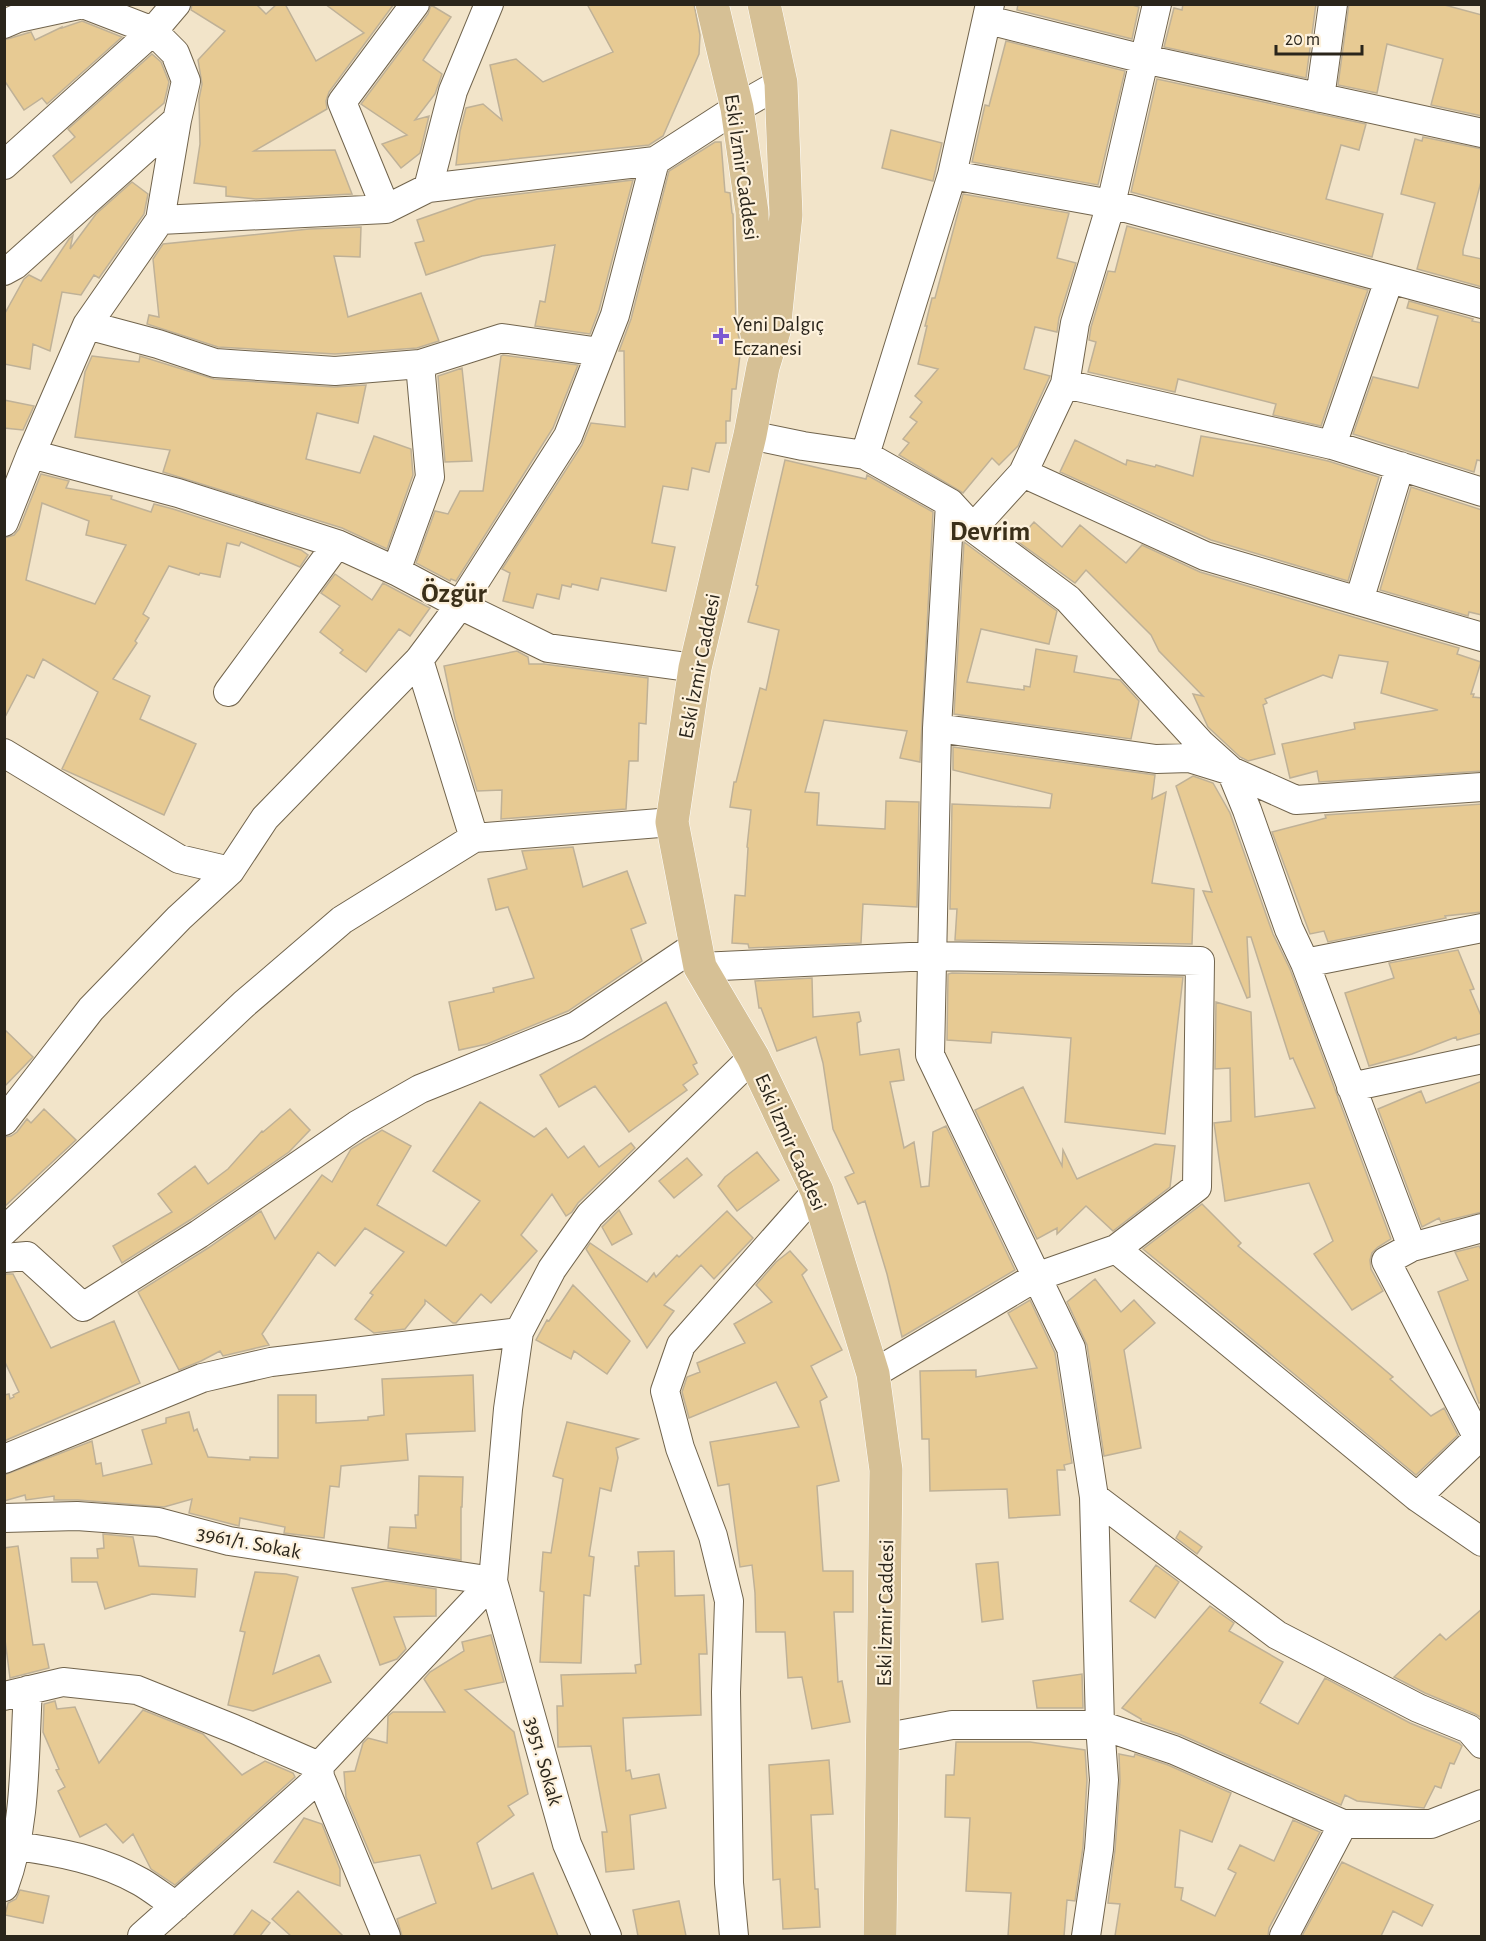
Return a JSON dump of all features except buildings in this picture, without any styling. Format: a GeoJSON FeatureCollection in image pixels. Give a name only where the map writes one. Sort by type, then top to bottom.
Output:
{"type":"FeatureCollection","features":[{"type":"Feature","properties":{"kind":"main road","name":"Eski İzmir Caddesi"},"geometry":{"type":"LineString","coordinates":[[712,4],[737,108],[752,212],[755,324],[763,367]]}},
{"type":"Feature","properties":{"kind":"main road","name":"Eski İzmir Caddesi"},"geometry":{"type":"LineString","coordinates":[[764,4],[781,83],[786,215],[774,331],[763,367],[750,435],[695,668],[672,822],[698,956],[753,1057],[817,1191],[873,1374],[886,1470],[880,1936]]}},
{"type":"Feature","properties":{"kind":"street"},"geometry":{"type":"LineString","coordinates":[[4,24],[18,18],[83,4],[153,31],[175,53],[186,81],[160,220],[87,325],[4,522]]}},
{"type":"Feature","properties":{"kind":"street"},"geometry":{"type":"LineString","coordinates":[[4,165],[153,31],[176,4]]}},
{"type":"Feature","properties":{"kind":"street"},"geometry":{"type":"LineString","coordinates":[[386,209],[342,102],[415,4]]}},
{"type":"Feature","properties":{"kind":"street"},"geometry":{"type":"LineString","coordinates":[[428,188],[453,91],[489,4]]}},
{"type":"Feature","properties":{"kind":"street"},"geometry":{"type":"LineString","coordinates":[[973,528],[1023,473],[1065,384],[1075,323],[1111,204],[1157,4]]}},
{"type":"Feature","properties":{"kind":"street"},"geometry":{"type":"LineString","coordinates":[[1320,98],[1333,4]]}},
{"type":"Feature","properties":{"kind":"street"},"geometry":{"type":"LineString","coordinates":[[865,455],[952,175],[989,12],[1144,58],[1482,133]]}},
{"type":"Feature","properties":{"kind":"street"},"geometry":{"type":"LineString","coordinates":[[160,220],[386,209],[428,188],[655,160],[781,83]]}},
{"type":"Feature","properties":{"kind":"street"},"geometry":{"type":"LineString","coordinates":[[4,272],[15,265],[177,120]]}},
{"type":"Feature","properties":{"kind":"street"},"geometry":{"type":"LineString","coordinates":[[4,1121],[91,1009],[179,918],[230,871],[265,818],[419,660],[460,605],[568,436],[615,315],[655,160]]}},
{"type":"Feature","properties":{"kind":"street"},"geometry":{"type":"LineString","coordinates":[[952,175],[1111,204],[1482,304]]}},
{"type":"Feature","properties":{"kind":"street"},"geometry":{"type":"LineString","coordinates":[[1332,445],[1389,280]]}},
{"type":"Feature","properties":{"kind":"street"},"geometry":{"type":"LineString","coordinates":[[87,325],[158,344],[215,363],[335,371],[420,364],[502,338],[600,352]]}},
{"type":"Feature","properties":{"kind":"street"},"geometry":{"type":"LineString","coordinates":[[396,571],[430,477],[420,364]]}},
{"type":"Feature","properties":{"kind":"street"},"geometry":{"type":"LineString","coordinates":[[1065,384],[1332,445],[1482,492]]}},
{"type":"Feature","properties":{"kind":"street"},"geometry":{"type":"LineString","coordinates":[[750,435],[865,455],[950,503],[973,528],[1068,599],[1201,744],[1231,771],[1289,929],[1305,963],[1412,1247]]}},
{"type":"Feature","properties":{"kind":"street"},"geometry":{"type":"LineString","coordinates":[[31,454],[178,493],[337,544],[396,571],[548,648],[695,668]]}},
{"type":"Feature","properties":{"kind":"street"},"geometry":{"type":"LineString","coordinates":[[1359,601],[1401,466]]}},
{"type":"Feature","properties":{"kind":"street"},"geometry":{"type":"LineString","coordinates":[[1023,473],[1205,556],[1482,637]]}},
{"type":"Feature","properties":{"kind":"street"},"geometry":{"type":"LineString","coordinates":[[950,503],[937,728],[930,1055],[1071,1348],[1094,1497],[1100,1725],[1104,1780],[1099,1849],[1086,1936]]}},
{"type":"Feature","properties":{"kind":"street"},"geometry":{"type":"LineString","coordinates":[[228,692],[337,544]]}},
{"type":"Feature","properties":{"kind":"street"},"geometry":{"type":"LineString","coordinates":[[419,660],[474,838]]}},
{"type":"Feature","properties":{"kind":"street"},"geometry":{"type":"LineString","coordinates":[[937,728],[1156,759],[1189,758],[1231,771],[1296,800],[1482,787]]}},
{"type":"Feature","properties":{"kind":"street"},"geometry":{"type":"LineString","coordinates":[[4,753],[179,859],[230,871]]}},
{"type":"Feature","properties":{"kind":"street"},"geometry":{"type":"LineString","coordinates":[[4,1231],[244,1005],[342,920],[474,838],[672,822]]}},
{"type":"Feature","properties":{"kind":"street"},"geometry":{"type":"LineString","coordinates":[[1305,963],[1482,928]]}},
{"type":"Feature","properties":{"kind":"street"},"geometry":{"type":"LineString","coordinates":[[4,1258],[27,1256],[82,1307],[199,1234],[357,1125],[420,1089],[576,1026],[698,956],[931,956],[1200,961],[1197,1187],[1116,1249],[1036,1277],[873,1374]]}},
{"type":"Feature","properties":{"kind":"street"},"geometry":{"type":"LineString","coordinates":[[142,1936],[319,1772],[494,1581],[508,1409],[519,1332],[552,1269],[590,1215],[753,1057]]}},
{"type":"Feature","properties":{"kind":"street"},"geometry":{"type":"LineString","coordinates":[[1351,1087],[1482,1059]]}},
{"type":"Feature","properties":{"kind":"street"},"geometry":{"type":"LineString","coordinates":[[734,1936],[729,1883],[726,1692],[729,1601],[713,1536],[680,1448],[665,1391],[681,1345],[817,1191]]}},
{"type":"Feature","properties":{"kind":"street"},"geometry":{"type":"LineString","coordinates":[[1417,1497],[1478,1438],[1386,1261],[1412,1247],[1482,1228]]}},
{"type":"Feature","properties":{"kind":"street"},"geometry":{"type":"LineString","coordinates":[[1116,1249],[1417,1497],[1482,1542]]}},
{"type":"Feature","properties":{"kind":"street"},"geometry":{"type":"LineString","coordinates":[[4,1459],[202,1378],[271,1362],[519,1332]]}},
{"type":"Feature","properties":{"kind":"street"},"geometry":{"type":"LineString","coordinates":[[1094,1497],[1277,1635],[1418,1707],[1469,1729],[1482,1744]]}},
{"type":"Feature","properties":{"kind":"street","name":"3961/1. Sokak"},"geometry":{"type":"LineString","coordinates":[[4,1518],[77,1516],[158,1522],[228,1541],[494,1581]]}},
{"type":"Feature","properties":{"kind":"street","name":"3951. Sokak"},"geometry":{"type":"LineString","coordinates":[[494,1581],[567,1844],[607,1936]]}},
{"type":"Feature","properties":{"kind":"street"},"geometry":{"type":"LineString","coordinates":[[4,1887],[16,1846],[21,1817],[16,1693],[63,1682],[137,1690],[234,1729],[319,1772],[386,1936]]}},
{"type":"Feature","properties":{"kind":"street"},"geometry":{"type":"LineString","coordinates":[[882,1738],[952,1725],[1100,1725],[1174,1749],[1343,1824],[1431,1824],[1482,1804]]}},
{"type":"Feature","properties":{"kind":"street"},"geometry":{"type":"LineString","coordinates":[[1284,1936],[1343,1824]]}},
{"type":"Feature","properties":{"kind":"street"},"geometry":{"type":"LineString","coordinates":[[16,1846],[82,1858],[112,1869],[140,1882],[176,1906]]}},
{"type":"Feature","properties":{"kind":"place","name":"Yeni Dalgıç Eczanesi"},"geometry":{"type":"Point","coordinates":[721,336]}},
{"type":"Feature","properties":{"kind":"district","name":"Devrim"},"geometry":{"type":"Point","coordinates":[990,531]}},
{"type":"Feature","properties":{"kind":"district","name":"Özgür"},"geometry":{"type":"Point","coordinates":[454,593]}}]}
